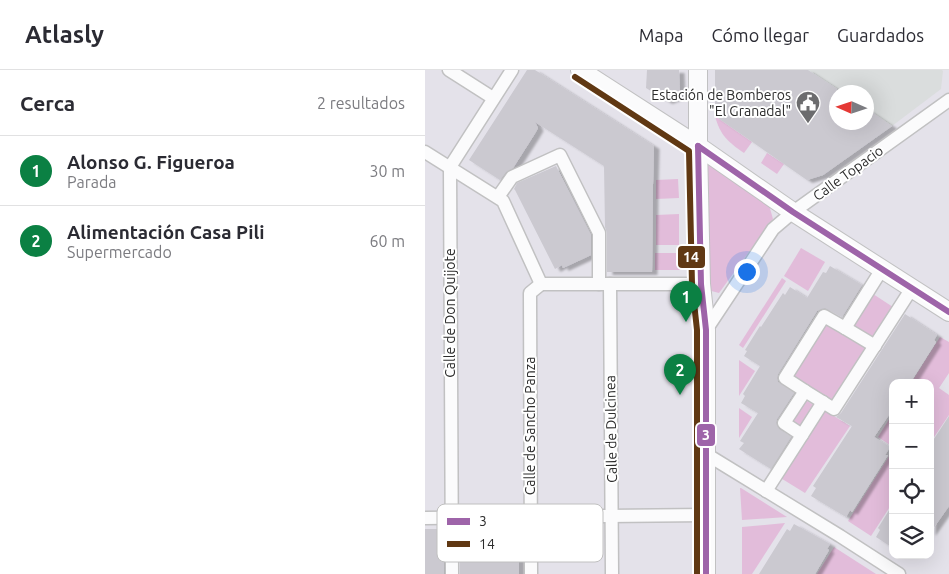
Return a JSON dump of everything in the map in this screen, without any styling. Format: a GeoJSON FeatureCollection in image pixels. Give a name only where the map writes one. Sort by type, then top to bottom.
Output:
{"type":"FeatureCollection","features":[{"type":"Feature","properties":{"kind":"street"},"geometry":{"type":"LineString","coordinates":[[449,70],[493,98]]}},
{"type":"Feature","properties":{"kind":"street"},"geometry":{"type":"LineString","coordinates":[[450,167],[512,70]]}},
{"type":"Feature","properties":{"kind":"street"},"geometry":{"type":"LineString","coordinates":[[580,70],[698,146],[793,212],[949,312]]}},
{"type":"Feature","properties":{"kind":"street"},"geometry":{"type":"LineString","coordinates":[[698,70],[701,284],[706,330],[706,574]]}},
{"type":"Feature","properties":{"kind":"street","name":"Calle Topacio"},"geometry":{"type":"LineString","coordinates":[[706,330],[773,229],[793,212],[949,100]]}},
{"type":"Feature","properties":{"kind":"street"},"geometry":{"type":"LineString","coordinates":[[425,152],[503,201],[541,284],[701,284]]}},
{"type":"Feature","properties":{"kind":"street","name":"Calle de Dulcinea"},"geometry":{"type":"LineString","coordinates":[[498,197],[513,177],[560,155],[599,233],[604,284],[612,516],[612,574]]}},
{"type":"Feature","properties":{"kind":"street","name":"Calle de Don Quijote"},"geometry":{"type":"LineString","coordinates":[[450,167],[451,504]]}},
{"type":"Feature","properties":{"kind":"street"},"geometry":{"type":"LineString","coordinates":[[845,328],[882,269]]}},
{"type":"Feature","properties":{"kind":"street","name":"Calle de Sancho Panza"},"geometry":{"type":"LineString","coordinates":[[530,504],[530,293],[541,284]]}},
{"type":"Feature","properties":{"kind":"street"},"geometry":{"type":"LineString","coordinates":[[875,346],[824,316],[785,378],[834,409],[875,346],[911,288]]}},
{"type":"Feature","properties":{"kind":"street"},"geometry":{"type":"LineString","coordinates":[[802,435],[784,423],[805,391]]}},
{"type":"Feature","properties":{"kind":"street"},"geometry":{"type":"LineString","coordinates":[[766,491],[823,402]]}},
{"type":"Feature","properties":{"kind":"street"},"geometry":{"type":"LineString","coordinates":[[706,454],[899,574]]}},
{"type":"Feature","properties":{"kind":"street"},"geometry":{"type":"LineString","coordinates":[[603,516],[706,515]]}},
{"type":"Feature","properties":{"kind":"shaded area"},"geometry":{"type":"Polygon","coordinates":[[[808,70],[943,71],[941,89],[892,126],[874,114],[874,85],[831,85],[808,70]]]}},
{"type":"Feature","properties":{"kind":"shaded area"},"geometry":{"type":"Polygon","coordinates":[[[715,116],[752,142],[744,153],[725,138],[715,116]]]}},
{"type":"Feature","properties":{"kind":"shaded area"},"geometry":{"type":"Polygon","coordinates":[[[767,153],[784,164],[777,174],[761,163],[767,153]]]}},
{"type":"Feature","properties":{"kind":"shaded area"},"geometry":{"type":"Polygon","coordinates":[[[709,164],[769,205],[773,219],[719,293],[704,289],[700,175],[709,164]]]}},
{"type":"Feature","properties":{"kind":"shaded area"},"geometry":{"type":"Polygon","coordinates":[[[678,179],[679,198],[656,199],[656,180],[678,179]]]}},
{"type":"Feature","properties":{"kind":"shaded area"},"geometry":{"type":"Polygon","coordinates":[[[679,214],[679,245],[656,245],[656,215],[679,214]]]}},
{"type":"Feature","properties":{"kind":"shaded area"},"geometry":{"type":"Polygon","coordinates":[[[801,248],[825,262],[808,291],[784,276],[801,248]]]}},
{"type":"Feature","properties":{"kind":"shaded area"},"geometry":{"type":"Polygon","coordinates":[[[655,253],[680,253],[680,270],[655,270],[655,253]]]}},
{"type":"Feature","properties":{"kind":"shaded area"},"geometry":{"type":"Polygon","coordinates":[[[782,278],[786,281],[743,348],[739,345],[782,278]]]}},
{"type":"Feature","properties":{"kind":"shaded area"},"geometry":{"type":"Polygon","coordinates":[[[870,292],[896,309],[874,344],[848,327],[870,292]]]}},
{"type":"Feature","properties":{"kind":"shaded area"},"geometry":{"type":"Polygon","coordinates":[[[824,319],[871,348],[834,407],[788,378],[824,319]]]}},
{"type":"Feature","properties":{"kind":"shaded area"},"geometry":{"type":"Polygon","coordinates":[[[940,337],[949,342],[949,373],[939,388],[949,395],[949,415],[934,437],[934,379],[914,379],[940,337]]]}},
{"type":"Feature","properties":{"kind":"shaded area"},"geometry":{"type":"Polygon","coordinates":[[[739,360],[755,371],[739,396],[739,360]]]}},
{"type":"Feature","properties":{"kind":"shaded area"},"geometry":{"type":"Polygon","coordinates":[[[802,398],[817,407],[801,432],[786,423],[802,398]]]}},
{"type":"Feature","properties":{"kind":"shaded area"},"geometry":{"type":"Polygon","coordinates":[[[739,408],[752,417],[739,438],[739,408]]]}},
{"type":"Feature","properties":{"kind":"shaded area"},"geometry":{"type":"Polygon","coordinates":[[[821,408],[850,426],[805,493],[779,477],[821,408]]]}},
{"type":"Feature","properties":{"kind":"shaded area"},"geometry":{"type":"Polygon","coordinates":[[[889,419],[889,444],[878,437],[889,419]]]}},
{"type":"Feature","properties":{"kind":"shaded area"},"geometry":{"type":"Polygon","coordinates":[[[889,456],[889,508],[871,536],[848,521],[889,456]]]}},
{"type":"Feature","properties":{"kind":"shaded area"},"geometry":{"type":"Polygon","coordinates":[[[741,488],[787,517],[742,520],[741,488]]]}},
{"type":"Feature","properties":{"kind":"shaded area"},"geometry":{"type":"Polygon","coordinates":[[[785,523],[752,574],[742,574],[742,527],[785,523]]]}},
{"type":"Feature","properties":{"kind":"shaded area"},"geometry":{"type":"Polygon","coordinates":[[[834,547],[876,574],[817,574],[834,547]]]}},
{"type":"Feature","properties":{"kind":"building"},"geometry":{"type":"Polygon","coordinates":[[[527,70],[535,70],[654,146],[652,272],[607,272],[604,166],[535,122],[538,128],[534,135],[513,168],[506,172],[500,180],[469,160],[527,70]]]}},
{"type":"Feature","properties":{"kind":"building"},"geometry":{"type":"Polygon","coordinates":[[[647,70],[679,70],[680,96],[667,101],[646,88],[647,70]]]}},
{"type":"Feature","properties":{"kind":"building","name":"Estación de Bomberos \"El Granadal\""},"geometry":{"type":"Polygon","coordinates":[[[715,70],[808,70],[831,85],[829,85],[829,130],[874,130],[874,114],[892,126],[823,175],[807,180],[715,116],[715,70]]]}},
{"type":"Feature","properties":{"kind":"building"},"geometry":{"type":"Polygon","coordinates":[[[556,166],[591,235],[591,255],[563,268],[562,265],[555,269],[514,189],[517,183],[556,166]]]}},
{"type":"Feature","properties":{"kind":"building"},"geometry":{"type":"Polygon","coordinates":[[[830,266],[862,285],[842,317],[825,308],[817,311],[778,374],[778,382],[794,393],[776,423],[779,429],[791,437],[771,469],[739,449],[744,443],[740,441],[758,413],[741,403],[745,396],[743,394],[760,366],[744,356],[747,351],[745,350],[783,293],[785,295],[790,287],[807,298],[823,272],[826,273],[830,266]]]}},
{"type":"Feature","properties":{"kind":"building"},"geometry":{"type":"Polygon","coordinates":[[[905,314],[937,335],[934,340],[936,342],[913,379],[889,379],[889,415],[874,437],[889,446],[885,455],[888,455],[852,512],[850,510],[846,517],[811,496],[816,488],[813,486],[852,426],[836,417],[841,413],[905,314]]]}},
{"type":"Feature","properties":{"kind":"building"},"geometry":{"type":"Polygon","coordinates":[[[949,416],[949,506],[934,527],[934,469],[934,439],[949,416]]]}},
{"type":"Feature","properties":{"kind":"building"},"geometry":{"type":"Polygon","coordinates":[[[889,510],[889,545],[876,537],[880,530],[878,528],[889,510]]]}},
{"type":"Feature","properties":{"kind":"building"},"geometry":{"type":"Polygon","coordinates":[[[794,524],[830,544],[827,549],[829,550],[815,574],[759,574],[787,529],[790,531],[794,524]]]}},
{"type":"Feature","properties":{"kind":"building"},"geometry":{"type":"Polygon","coordinates":[[[425,529],[437,529],[437,562],[444,562],[444,574],[425,574],[425,529]]]}},
{"type":"Feature","properties":{"kind":"building"},"geometry":{"type":"Polygon","coordinates":[[[460,562],[519,562],[519,574],[460,574],[460,562]]]}},
{"type":"Feature","properties":{"kind":"transit line","name":"14"},"geometry":{"type":"LineString","coordinates":[[575,77],[689,151],[692,284],[697,330],[697,574]]}},
{"type":"Feature","properties":{"kind":"transit line","name":"3"},"geometry":{"type":"LineString","coordinates":[[698,146],[701,284],[706,330],[706,574]]}},
{"type":"Feature","properties":{"kind":"transit line","name":"3"},"geometry":{"type":"LineString","coordinates":[[698,146],[793,212],[949,312]]}},
{"type":"Feature","properties":{"kind":"place","name":"Estación de Bomberos \"El Granadal\""},"geometry":{"type":"Point","coordinates":[808,124]}},
{"type":"Feature","properties":{"kind":"place","name":"Alonso G. Figueroa"},"geometry":{"type":"Point","coordinates":[686,322]}},
{"type":"Feature","properties":{"kind":"place","name":"Alimentación Casa Pili"},"geometry":{"type":"Point","coordinates":[680,395]}}]}
